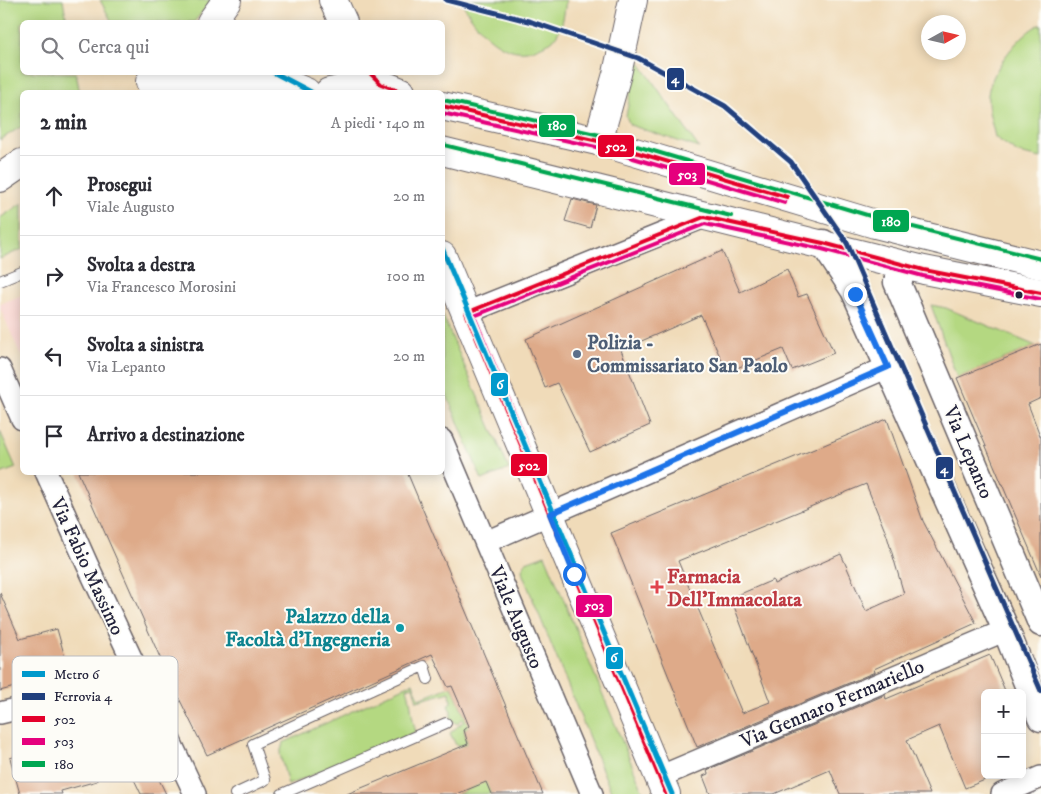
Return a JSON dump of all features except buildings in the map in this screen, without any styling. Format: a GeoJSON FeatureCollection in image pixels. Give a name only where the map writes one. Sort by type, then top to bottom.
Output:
{"type":"FeatureCollection","features":[{"type":"Feature","properties":{"kind":"main road"},"geometry":{"type":"LineString","coordinates":[[212,20],[227,0]]}},
{"type":"Feature","properties":{"kind":"main road"},"geometry":{"type":"LineString","coordinates":[[333,0],[342,20]]}},
{"type":"Feature","properties":{"kind":"main road"},"geometry":{"type":"LineString","coordinates":[[598,141],[617,74],[633,0]]}},
{"type":"Feature","properties":{"kind":"main road"},"geometry":{"type":"LineString","coordinates":[[265,75],[301,90]]}},
{"type":"Feature","properties":{"kind":"main road"},"geometry":{"type":"LineString","coordinates":[[338,90],[346,88],[353,83],[357,75]]}},
{"type":"Feature","properties":{"kind":"main road"},"geometry":{"type":"LineString","coordinates":[[367,75],[373,90]]}},
{"type":"Feature","properties":{"kind":"main road"},"geometry":{"type":"LineString","coordinates":[[370,75],[382,84],[397,90]]}},
{"type":"Feature","properties":{"kind":"main road"},"geometry":{"type":"LineString","coordinates":[[161,79],[221,80],[252,90]]}},
{"type":"Feature","properties":{"kind":"main road"},"geometry":{"type":"LineString","coordinates":[[445,107],[598,141],[875,224],[1041,265]]}},
{"type":"Feature","properties":{"kind":"main road"},"geometry":{"type":"LineString","coordinates":[[445,152],[704,217],[823,243],[924,270],[1041,293]]}},
{"type":"Feature","properties":{"kind":"main road"},"geometry":{"type":"LineString","coordinates":[[0,178],[20,165]]}},
{"type":"Feature","properties":{"kind":"main road"},"geometry":{"type":"LineString","coordinates":[[445,263],[662,785]]}},
{"type":"Feature","properties":{"kind":"street"},"geometry":{"type":"LineString","coordinates":[[466,313],[704,217]]}},
{"type":"Feature","properties":{"kind":"street","name":"Via Lepanto"},"geometry":{"type":"LineString","coordinates":[[823,243],[854,290],[1006,630],[1033,673],[1041,718]]}},
{"type":"Feature","properties":{"kind":"street","name":"Via Lepanto"},"geometry":{"type":"LineString","coordinates":[[924,270],[906,267],[897,282],[1041,623]]}},
{"type":"Feature","properties":{"kind":"street"},"geometry":{"type":"LineString","coordinates":[[486,542],[888,367]]}},
{"type":"Feature","properties":{"kind":"street"},"geometry":{"type":"LineString","coordinates":[[0,369],[20,415]]}},
{"type":"Feature","properties":{"kind":"street","name":"Viale Augusto"},"geometry":{"type":"LineString","coordinates":[[445,447],[592,794]]}},
{"type":"Feature","properties":{"kind":"street","name":"Via Fabio Massimo"},"geometry":{"type":"LineString","coordinates":[[47,475],[130,656]]}},
{"type":"Feature","properties":{"kind":"street","name":"Via Gennaro Fermariello"},"geometry":{"type":"LineString","coordinates":[[662,785],[1006,630]]}},
{"type":"Feature","properties":{"kind":"street","name":"Via Fabio Massimo"},"geometry":{"type":"LineString","coordinates":[[178,758],[195,794]]}},
{"type":"Feature","properties":{"kind":"street"},"geometry":{"type":"LineString","coordinates":[[1002,794],[1041,777]]}},
{"type":"Feature","properties":{"kind":"lane"},"geometry":{"type":"LineString","coordinates":[[0,281],[20,273]]}},
{"type":"Feature","properties":{"kind":"lane"},"geometry":{"type":"LineString","coordinates":[[235,794],[265,780],[253,744],[424,666],[428,679]]}},
{"type":"Feature","properties":{"kind":"lane"},"geometry":{"type":"LineString","coordinates":[[282,794],[446,723]]}},
{"type":"Feature","properties":{"kind":"shaded area"},"geometry":{"type":"Polygon","coordinates":[[[20,296],[20,353],[0,308],[0,304],[20,296]]]}},
{"type":"Feature","properties":{"kind":"green space"},"geometry":{"type":"Polygon","coordinates":[[[0,0],[63,0],[67,20],[20,20],[20,75],[76,75],[79,89],[20,90],[20,127],[0,140],[0,0]]]}},
{"type":"Feature","properties":{"kind":"green space"},"geometry":{"type":"Polygon","coordinates":[[[100,0],[212,0],[196,20],[111,20],[100,0]]]}},
{"type":"Feature","properties":{"kind":"green space"},"geometry":{"type":"Polygon","coordinates":[[[461,0],[566,0],[559,31],[553,40],[527,51],[515,51],[503,47],[492,40],[474,21],[461,0]]]}},
{"type":"Feature","properties":{"kind":"green space"},"geometry":{"type":"Polygon","coordinates":[[[1041,24],[1041,158],[1018,153],[995,137],[988,95],[994,75],[1007,54],[1024,35],[1041,24]]]}},
{"type":"Feature","properties":{"kind":"green space"},"geometry":{"type":"Polygon","coordinates":[[[637,59],[699,148],[630,125],[626,116],[637,59]]]}},
{"type":"Feature","properties":{"kind":"green space"},"geometry":{"type":"Polygon","coordinates":[[[20,204],[20,250],[0,259],[0,218],[20,204]]]}},
{"type":"Feature","properties":{"kind":"green space"},"geometry":{"type":"Polygon","coordinates":[[[931,305],[946,308],[1036,346],[957,378],[931,305]]]}},
{"type":"Feature","properties":{"kind":"green space"},"geometry":{"type":"Polygon","coordinates":[[[445,321],[509,469],[482,480],[445,391],[445,321]]]}},
{"type":"Feature","properties":{"kind":"green space"},"geometry":{"type":"Polygon","coordinates":[[[0,431],[16,468],[0,474],[0,431]]]}},
{"type":"Feature","properties":{"kind":"green space"},"geometry":{"type":"Polygon","coordinates":[[[545,555],[644,794],[612,794],[523,575],[522,570],[526,562],[545,555]]]}},
{"type":"Feature","properties":{"kind":"green space"},"geometry":{"type":"Polygon","coordinates":[[[413,683],[419,699],[452,686],[469,726],[464,730],[466,746],[456,745],[450,733],[464,721],[462,719],[457,724],[451,719],[451,711],[448,706],[451,702],[450,692],[417,701],[413,686],[407,688],[416,732],[288,785],[280,754],[283,743],[413,683]]]}},
{"type":"Feature","properties":{"kind":"green space"},"geometry":{"type":"Polygon","coordinates":[[[485,777],[491,794],[457,794],[478,785],[485,777]]]}},
{"type":"Feature","properties":{"kind":"metro line","name":"6"},"geometry":{"type":"LineString","coordinates":[[279,75],[307,90]]}},
{"type":"Feature","properties":{"kind":"metro line","name":"6"},"geometry":{"type":"LineString","coordinates":[[445,255],[672,794]]}},
{"type":"Feature","properties":{"kind":"rail line","name":"4"},"geometry":{"type":"LineString","coordinates":[[446,0],[532,22],[638,58],[725,106],[791,162],[847,243],[1041,691]]}},
{"type":"Feature","properties":{"kind":"transit line","name":"502"},"geometry":{"type":"LineString","coordinates":[[372,75],[381,84],[396,90]]}},
{"type":"Feature","properties":{"kind":"transit line","name":"180"},"geometry":{"type":"LineString","coordinates":[[445,100],[600,135],[877,218],[1041,259]]}},
{"type":"Feature","properties":{"kind":"transit line","name":"502"},"geometry":{"type":"LineString","coordinates":[[445,107],[598,141],[787,197]]}},
{"type":"Feature","properties":{"kind":"transit line","name":"503"},"geometry":{"type":"LineString","coordinates":[[445,114],[596,147],[785,203]]}},
{"type":"Feature","properties":{"kind":"transit line","name":"180"},"geometry":{"type":"LineString","coordinates":[[445,145],[731,216]]}},
{"type":"Feature","properties":{"kind":"transit line","name":"502"},"geometry":{"type":"LineString","coordinates":[[666,794],[466,313],[704,217],[823,243],[924,270],[1041,293]]}},
{"type":"Feature","properties":{"kind":"transit line","name":"503"},"geometry":{"type":"LineString","coordinates":[[672,792],[474,316],[705,224],[822,249],[923,276],[1040,299]]}},
{"type":"Feature","properties":{"kind":"place","name":"Polizia - Commissariato San Paolo"},"geometry":{"type":"Point","coordinates":[577,354]}},
{"type":"Feature","properties":{"kind":"place","name":"Farmacia Dell'Immacolata"},"geometry":{"type":"Point","coordinates":[657,587]}},
{"type":"Feature","properties":{"kind":"place","name":"Palazzo della Facoltà d'Ingegneria"},"geometry":{"type":"Point","coordinates":[400,628]}},
{"type":"Feature","properties":{"kind":"route"},"geometry":{"type":"LineString","coordinates":[[574,574],[550,514],[888,367],[855,294]]}}]}
